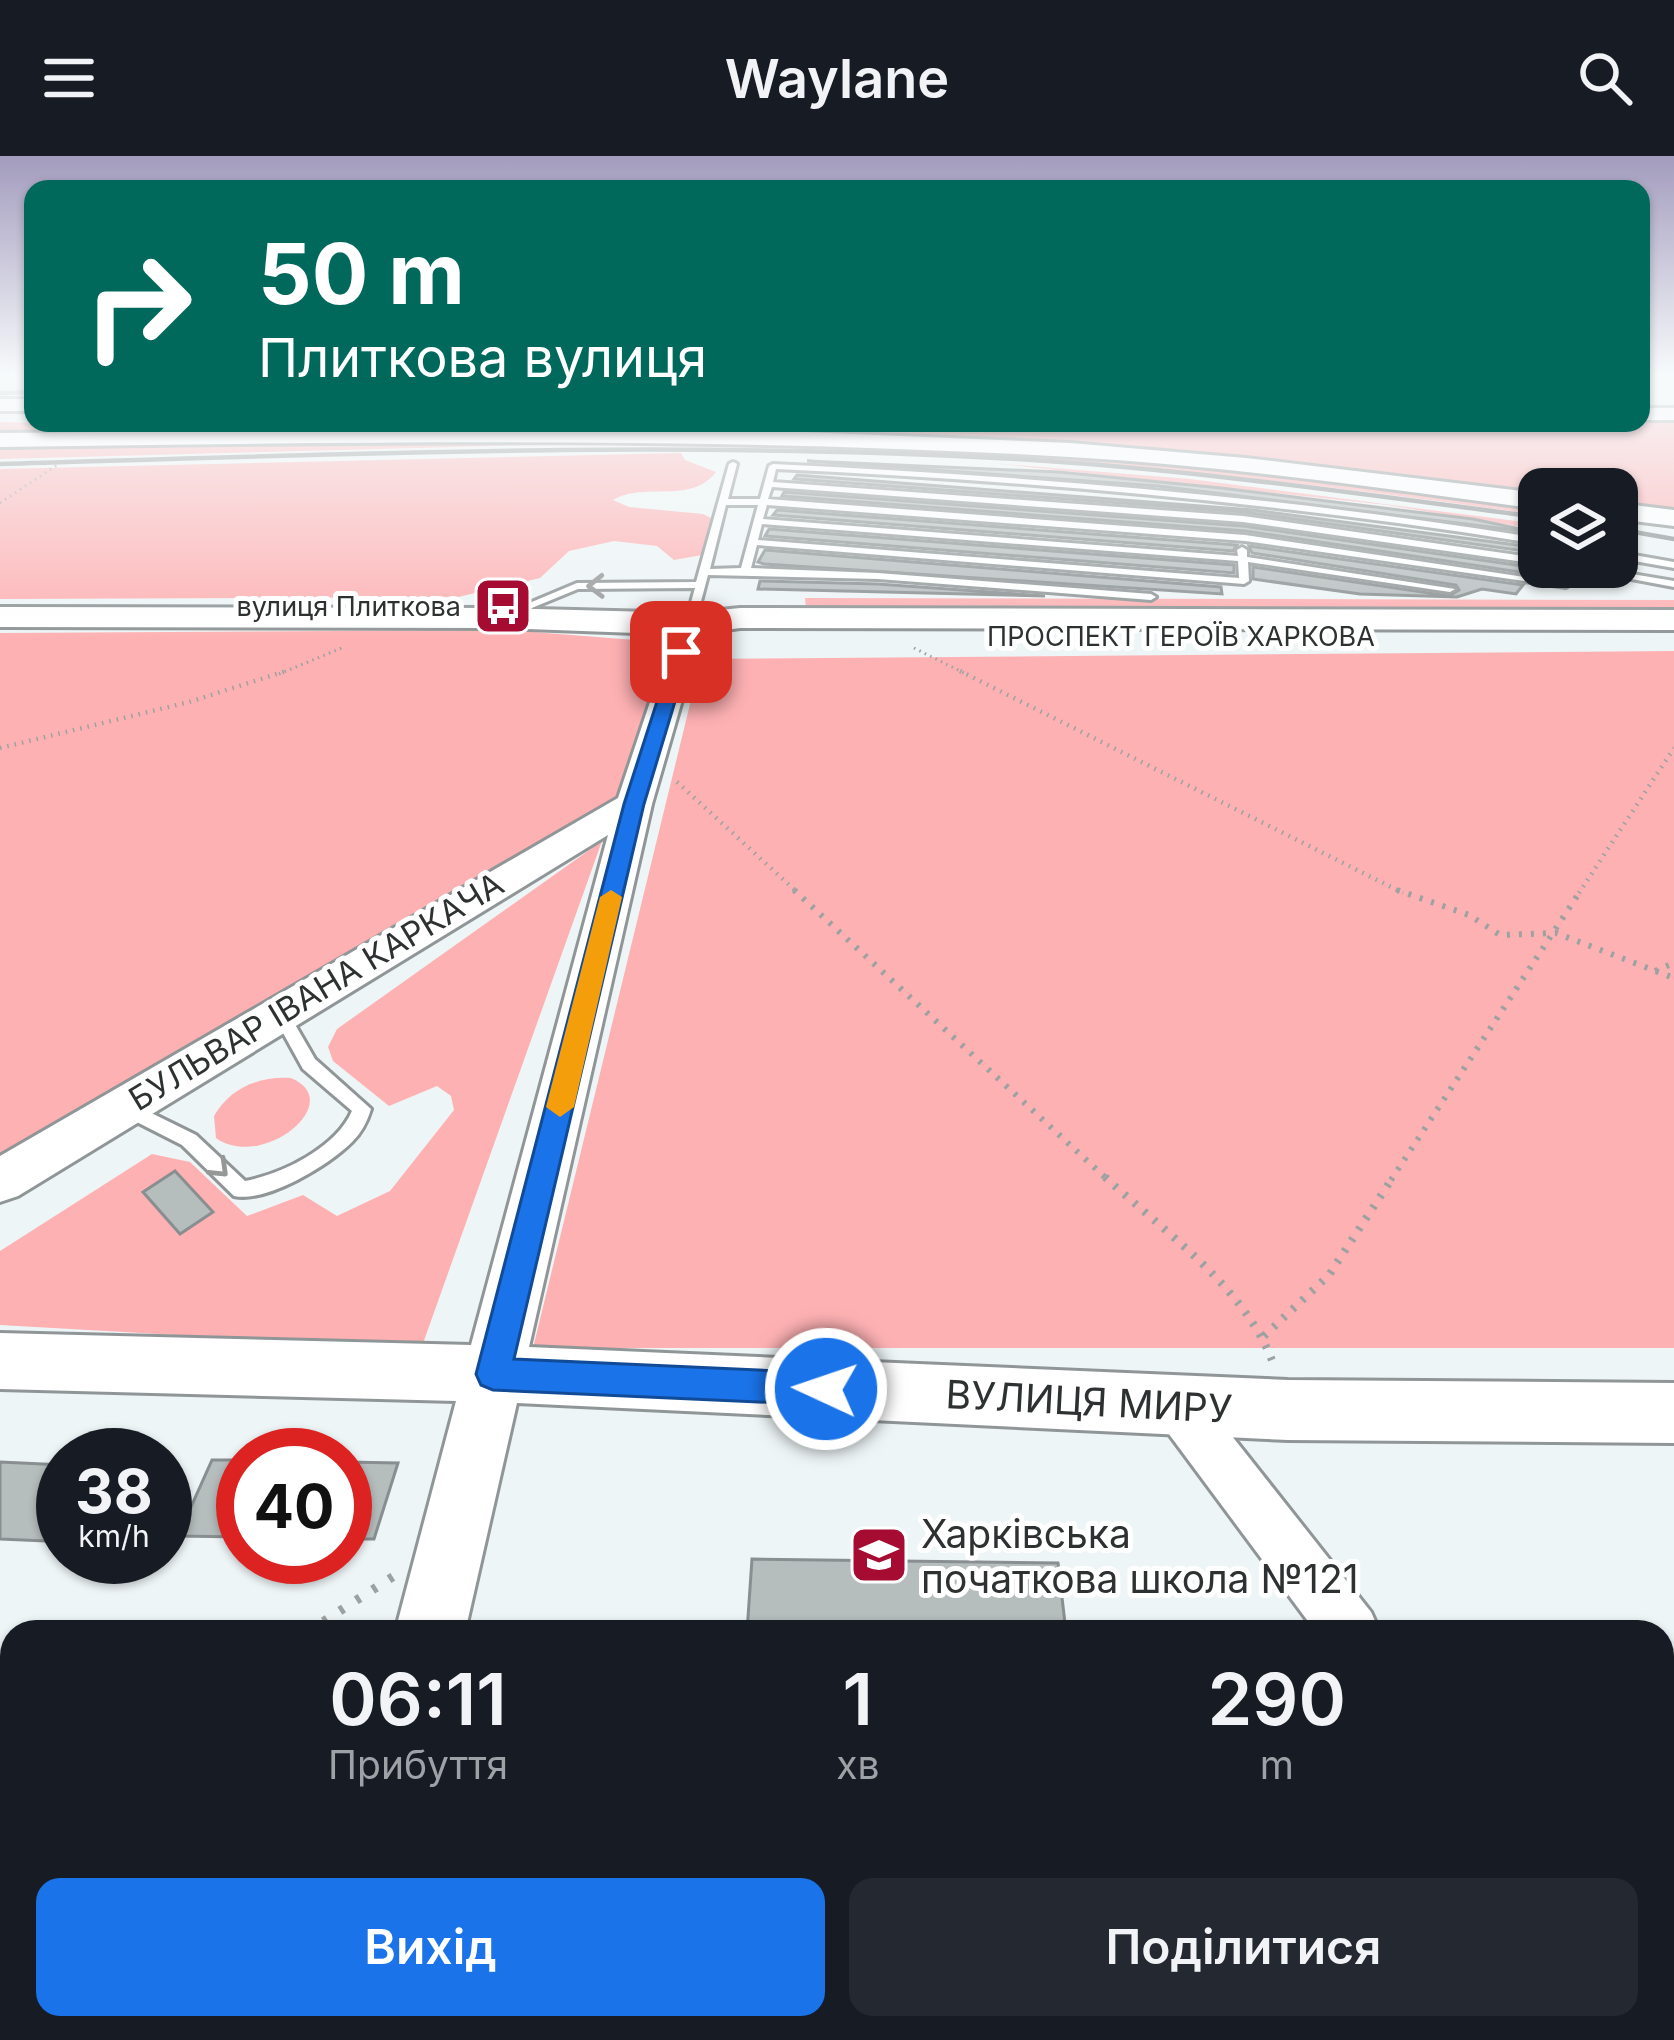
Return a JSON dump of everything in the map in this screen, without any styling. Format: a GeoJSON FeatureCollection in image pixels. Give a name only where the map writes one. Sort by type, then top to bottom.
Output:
{"type":"FeatureCollection","features":[{"type":"Feature","properties":{"kind":"main road"},"geometry":{"type":"LineString","coordinates":[[1242,464],[1518,498]]}},
{"type":"Feature","properties":{"kind":"main road"},"geometry":{"type":"LineString","coordinates":[[1638,514],[1674,518]]}},
{"type":"Feature","properties":{"kind":"main road","name":"ПРОСПЕКТ ГЕРОЇВ ХАРКОВА"},"geometry":{"type":"LineString","coordinates":[[695,604],[760,633],[1674,637]]}},
{"type":"Feature","properties":{"kind":"main road","name":"ПРОСПЕКТ ГЕРОЇВ ХАРКОВА"},"geometry":{"type":"LineString","coordinates":[[0,616],[497,618],[695,604],[740,618],[1674,620]]}},
{"type":"Feature","properties":{"kind":"street"},"geometry":{"type":"LineString","coordinates":[[433,1620],[493,1374],[654,792],[695,604]]}},
{"type":"Feature","properties":{"kind":"street","name":"БУЛЬВАР ІВАНА КАРКАЧА"},"geometry":{"type":"LineString","coordinates":[[0,1181],[654,792]]}},
{"type":"Feature","properties":{"kind":"street","name":"ВУЛИЦЯ МИРУ"},"geometry":{"type":"LineString","coordinates":[[0,1361],[493,1374],[1288,1410],[1674,1413]]}},
{"type":"Feature","properties":{"kind":"street"},"geometry":{"type":"LineString","coordinates":[[1177,1405],[1342,1620]]}},
{"type":"Feature","properties":{"kind":"lane"},"geometry":{"type":"LineString","coordinates":[[695,604],[733,464]]}},
{"type":"Feature","properties":{"kind":"lane"},"geometry":{"type":"LineString","coordinates":[[746,571],[773,466],[1052,481],[1244,500],[1518,539]]}},
{"type":"Feature","properties":{"kind":"lane"},"geometry":{"type":"LineString","coordinates":[[770,484],[1243,519],[1518,558]]}},
{"type":"Feature","properties":{"kind":"lane"},"geometry":{"type":"LineString","coordinates":[[753,542],[1244,581],[1240,538],[1244,500]]}},
{"type":"Feature","properties":{"kind":"lane"},"geometry":{"type":"LineString","coordinates":[[722,508],[763,503],[1240,538],[1518,577]]}},
{"type":"Feature","properties":{"kind":"lane"},"geometry":{"type":"LineString","coordinates":[[759,521],[1244,559],[1450,589]]}},
{"type":"Feature","properties":{"kind":"lane"},"geometry":{"type":"LineString","coordinates":[[1638,559],[1674,565]]}},
{"type":"Feature","properties":{"kind":"lane"},"geometry":{"type":"LineString","coordinates":[[704,572],[878,576],[1151,596]]}},
{"type":"Feature","properties":{"kind":"lane"},"geometry":{"type":"LineString","coordinates":[[1638,578],[1674,584]]}},
{"type":"Feature","properties":{"kind":"lane"},"geometry":{"type":"LineString","coordinates":[[122,1107],[189,1139],[242,1190],[261,1189],[287,1177],[348,1135],[361,1121],[362,1109],[309,1064],[280,1013]]}},
{"type":"Feature","properties":{"kind":"path"},"geometry":{"type":"LineString","coordinates":[[0,748],[189,702],[280,674],[355,643]]}},
{"type":"Feature","properties":{"kind":"path"},"geometry":{"type":"LineString","coordinates":[[896,648],[920,648],[1418,901],[1469,915],[1500,935],[1556,933],[1674,978]]}},
{"type":"Feature","properties":{"kind":"path"},"geometry":{"type":"LineString","coordinates":[[1264,1336],[1329,1275],[1674,748]]}},
{"type":"Feature","properties":{"kind":"path"},"geometry":{"type":"LineString","coordinates":[[654,792],[1210,1274],[1264,1336],[1288,1410]]}},
{"type":"Feature","properties":{"kind":"path"},"geometry":{"type":"LineString","coordinates":[[1653,972],[1674,964]]}},
{"type":"Feature","properties":{"kind":"path"},"geometry":{"type":"LineString","coordinates":[[325,1620],[407,1567]]}},
{"type":"Feature","properties":{"kind":"shaded area"},"geometry":{"type":"Polygon","coordinates":[[[695,464],[716,472],[694,488],[639,492],[613,500],[629,507],[711,518],[702,555],[674,560],[657,546],[614,541],[569,551],[540,578],[458,597],[0,599],[0,469],[695,464]]]}},
{"type":"Feature","properties":{"kind":"shaded area"},"geometry":{"type":"Polygon","coordinates":[[[1000,464],[1190,479],[1518,521],[1518,527],[1387,505],[1000,464]]]}},
{"type":"Feature","properties":{"kind":"shaded area"},"geometry":{"type":"Polygon","coordinates":[[[1095,464],[1206,464],[1518,500],[1518,512],[1318,486],[1095,464]]]}},
{"type":"Feature","properties":{"kind":"shaded area"},"geometry":{"type":"Polygon","coordinates":[[[1305,464],[1674,464],[1674,510],[1638,506],[1638,468],[1518,468],[1518,490],[1305,464]]]}},
{"type":"Feature","properties":{"kind":"shaded area"},"geometry":{"type":"Polygon","coordinates":[[[805,598],[1674,600],[1674,612],[806,609],[805,598]]]}},
{"type":"Feature","properties":{"kind":"shaded area"},"geometry":{"type":"Polygon","coordinates":[[[508,630],[635,640],[662,656],[618,798],[0,1165],[0,633],[508,630]]]}},
{"type":"Feature","properties":{"kind":"shaded area"},"geometry":{"type":"Polygon","coordinates":[[[1674,651],[1674,1348],[533,1348],[701,659],[1674,651]]]}},
{"type":"Feature","properties":{"kind":"shaded area"},"geometry":{"type":"Polygon","coordinates":[[[602,841],[421,1349],[0,1325],[0,1251],[152,1154],[190,1162],[247,1216],[303,1195],[337,1216],[390,1191],[454,1110],[451,1096],[437,1086],[389,1106],[333,1061],[328,1047],[337,1029],[602,841]]]}},
{"type":"Feature","properties":{"kind":"shaded area"},"geometry":{"type":"Polygon","coordinates":[[[291,1078],[306,1089],[310,1102],[292,1129],[255,1146],[235,1146],[216,1138],[214,1116],[228,1098],[257,1082],[291,1078]]]}},
{"type":"Feature","properties":{"kind":"building"},"geometry":{"type":"Polygon","coordinates":[[[848,464],[1059,472],[1221,488],[1473,519],[1518,530],[1158,486],[848,464]]]}},
{"type":"Feature","properties":{"kind":"building"},"geometry":{"type":"Polygon","coordinates":[[[797,475],[1253,510],[1518,545],[1518,550],[1244,512],[794,479],[797,475]]]}},
{"type":"Feature","properties":{"kind":"building"},"geometry":{"type":"Polygon","coordinates":[[[784,492],[1243,526],[1518,565],[1518,572],[1246,531],[782,496],[784,492]]]}},
{"type":"Feature","properties":{"kind":"building"},"geometry":{"type":"Polygon","coordinates":[[[777,510],[1237,545],[1233,551],[773,515],[777,510]]]}},
{"type":"Feature","properties":{"kind":"building"},"geometry":{"type":"Polygon","coordinates":[[[769,529],[1234,565],[1234,573],[765,536],[769,529]]]}},
{"type":"Feature","properties":{"kind":"building"},"geometry":{"type":"Polygon","coordinates":[[[1249,546],[1521,588],[1516,594],[1482,589],[1457,597],[1360,594],[1253,579],[1253,567],[1449,596],[1459,590],[1456,585],[1252,553],[1249,546]]]}},
{"type":"Feature","properties":{"kind":"building"},"geometry":{"type":"Polygon","coordinates":[[[765,550],[1221,587],[1222,594],[764,564],[758,562],[765,550]]]}},
{"type":"Feature","properties":{"kind":"building"},"geometry":{"type":"Polygon","coordinates":[[[760,581],[878,584],[1045,596],[758,589],[760,581]]]}},
{"type":"Feature","properties":{"kind":"building"},"geometry":{"type":"Polygon","coordinates":[[[175,1171],[213,1212],[180,1234],[143,1192],[175,1171]]]}},
{"type":"Feature","properties":{"kind":"building"},"geometry":{"type":"Polygon","coordinates":[[[216,1460],[216,1537],[192,1536],[192,1505],[216,1460]]]}},
{"type":"Feature","properties":{"kind":"building"},"geometry":{"type":"Polygon","coordinates":[[[0,1462],[36,1464],[36,1541],[0,1539],[0,1462]]]}},
{"type":"Feature","properties":{"kind":"building"},"geometry":{"type":"Polygon","coordinates":[[[372,1463],[398,1463],[374,1539],[372,1463]]]}},
{"type":"Feature","properties":{"kind":"building"},"geometry":{"type":"Polygon","coordinates":[[[752,1559],[1058,1563],[1065,1620],[748,1620],[752,1559]]]}},
{"type":"Feature","properties":{"kind":"railway"},"geometry":{"type":"LineString","coordinates":[[1080,464],[1518,514]]}},
{"type":"Feature","properties":{"kind":"railway"},"geometry":{"type":"LineString","coordinates":[[1638,533],[1674,539]]}},
{"type":"Feature","properties":{"kind":"slow traffic"},"geometry":{"type":"LineString","coordinates":[[560,1107],[611,897]]}},
{"type":"Feature","properties":{"kind":"place","name":"вулиця Плиткова"},"geometry":{"type":"Point","coordinates":[503,606]}},
{"type":"Feature","properties":{"kind":"place","name":"Харківська початкова школа №121"},"geometry":{"type":"Point","coordinates":[879,1555]}},
{"type":"Feature","properties":{"kind":"route"},"geometry":{"type":"LineString","coordinates":[[681,652],[634,804],[493,1374],[826,1389]]}}]}
